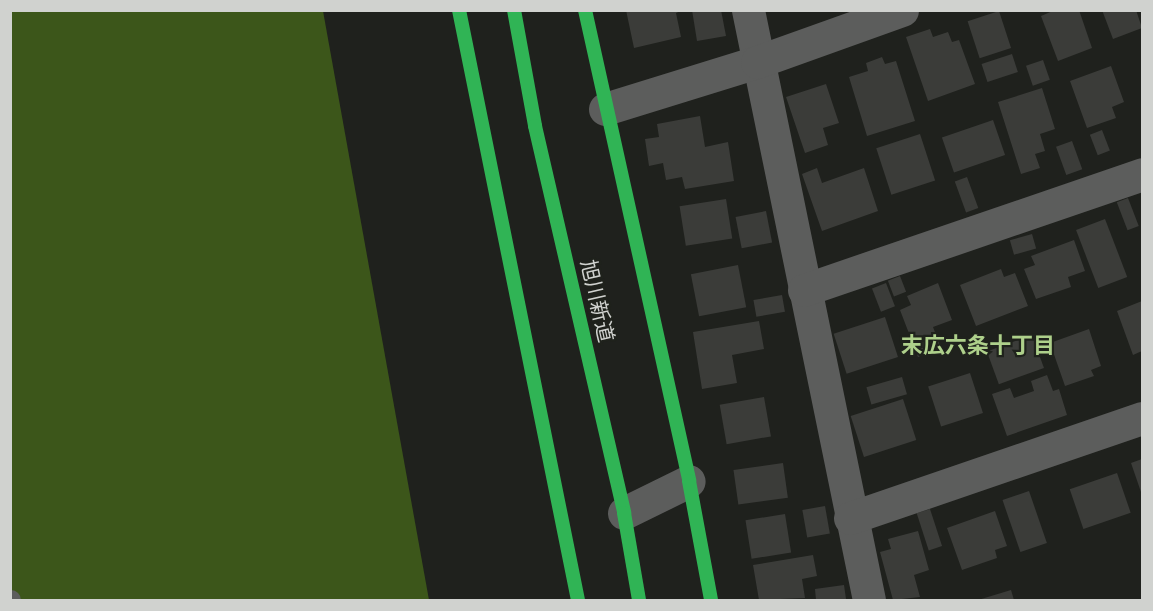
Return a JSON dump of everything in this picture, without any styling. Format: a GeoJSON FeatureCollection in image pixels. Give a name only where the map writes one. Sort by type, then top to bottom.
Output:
{"type":"FeatureCollection","features":[{"type":"Feature","properties":{"kind":"main road"},"geometry":{"type":"LineString","coordinates":[[459,10],[578,600]]}},
{"type":"Feature","properties":{"kind":"main road","name":"旭川新道"},"geometry":{"type":"LineString","coordinates":[[514,10],[535,126],[624,513],[639,600]]}},
{"type":"Feature","properties":{"kind":"main road"},"geometry":{"type":"LineString","coordinates":[[585,10],[605,109],[689,481],[711,600]]}},
{"type":"Feature","properties":{"kind":"street"},"geometry":{"type":"LineString","coordinates":[[748,10],[850,518],[869,600]]}},
{"type":"Feature","properties":{"kind":"street"},"geometry":{"type":"LineString","coordinates":[[605,109],[757,62],[902,10]]}},
{"type":"Feature","properties":{"kind":"street"},"geometry":{"type":"LineString","coordinates":[[804,290],[1143,174]]}},
{"type":"Feature","properties":{"kind":"street"},"geometry":{"type":"LineString","coordinates":[[850,518],[1143,418]]}},
{"type":"Feature","properties":{"kind":"street"},"geometry":{"type":"LineString","coordinates":[[624,513],[689,481]]}},
{"type":"Feature","properties":{"kind":"green space"},"geometry":{"type":"Polygon","coordinates":[[[10,11],[323,11],[429,600],[11,600],[10,11]]]}},
{"type":"Feature","properties":{"kind":"building"},"geometry":{"type":"Polygon","coordinates":[[[626,10],[683,10],[676,13],[681,37],[634,48],[626,10]]]}},
{"type":"Feature","properties":{"kind":"building"},"geometry":{"type":"Polygon","coordinates":[[[692,10],[721,10],[726,36],[697,41],[692,10]]]}},
{"type":"Feature","properties":{"kind":"building"},"geometry":{"type":"Polygon","coordinates":[[[1055,10],[1079,10],[1092,48],[1058,61],[1041,16],[1055,10]]]}},
{"type":"Feature","properties":{"kind":"building"},"geometry":{"type":"Polygon","coordinates":[[[1102,10],[1136,10],[1142,28],[1113,39],[1102,10]]]}},
{"type":"Feature","properties":{"kind":"building"},"geometry":{"type":"Polygon","coordinates":[[[999,11],[1011,48],[980,58],[968,21],[999,11]]]}},
{"type":"Feature","properties":{"kind":"building"},"geometry":{"type":"Polygon","coordinates":[[[930,29],[933,37],[948,32],[952,42],[959,40],[975,84],[928,101],[906,37],[930,29]]]}},
{"type":"Feature","properties":{"kind":"building"},"geometry":{"type":"Polygon","coordinates":[[[1012,54],[1018,72],[987,82],[982,64],[1012,54]]]}},
{"type":"Feature","properties":{"kind":"building"},"geometry":{"type":"Polygon","coordinates":[[[882,57],[885,64],[896,61],[915,121],[867,136],[849,77],[868,71],[866,63],[882,57]]]}},
{"type":"Feature","properties":{"kind":"building"},"geometry":{"type":"Polygon","coordinates":[[[1043,60],[1050,80],[1033,86],[1026,66],[1043,60]]]}},
{"type":"Feature","properties":{"kind":"building"},"geometry":{"type":"Polygon","coordinates":[[[1111,66],[1124,102],[1112,107],[1116,118],[1087,128],[1070,81],[1111,66]]]}},
{"type":"Feature","properties":{"kind":"building"},"geometry":{"type":"Polygon","coordinates":[[[826,84],[839,123],[823,128],[828,145],[805,153],[786,97],[826,84]]]}},
{"type":"Feature","properties":{"kind":"building"},"geometry":{"type":"Polygon","coordinates":[[[1042,88],[1055,129],[1040,134],[1045,151],[1035,154],[1040,168],[1021,174],[998,102],[1042,88]]]}},
{"type":"Feature","properties":{"kind":"building"},"geometry":{"type":"Polygon","coordinates":[[[700,116],[705,147],[728,142],[734,181],[685,189],[682,177],[666,180],[663,163],[649,166],[645,139],[659,137],[657,124],[700,116]]]}},
{"type":"Feature","properties":{"kind":"building"},"geometry":{"type":"Polygon","coordinates":[[[993,120],[1005,155],[954,173],[942,138],[993,120]]]}},
{"type":"Feature","properties":{"kind":"building"},"geometry":{"type":"Polygon","coordinates":[[[1102,130],[1110,151],[1098,155],[1090,135],[1102,130]]]}},
{"type":"Feature","properties":{"kind":"building"},"geometry":{"type":"Polygon","coordinates":[[[920,134],[935,181],[891,195],[876,148],[920,134]]]}},
{"type":"Feature","properties":{"kind":"building"},"geometry":{"type":"Polygon","coordinates":[[[1072,141],[1082,169],[1066,175],[1056,147],[1072,141]]]}},
{"type":"Feature","properties":{"kind":"building"},"geometry":{"type":"Polygon","coordinates":[[[817,168],[822,183],[864,168],[878,211],[822,231],[802,174],[817,168]]]}},
{"type":"Feature","properties":{"kind":"building"},"geometry":{"type":"Polygon","coordinates":[[[967,177],[978,208],[966,212],[955,181],[967,177]]]}},
{"type":"Feature","properties":{"kind":"building"},"geometry":{"type":"Polygon","coordinates":[[[1128,198],[1139,226],[1128,230],[1117,202],[1128,198]]]}},
{"type":"Feature","properties":{"kind":"building"},"geometry":{"type":"Polygon","coordinates":[[[726,199],[732,239],[686,246],[680,206],[726,199]]]}},
{"type":"Feature","properties":{"kind":"building"},"geometry":{"type":"Polygon","coordinates":[[[766,211],[772,242],[742,248],[736,217],[766,211]]]}},
{"type":"Feature","properties":{"kind":"building"},"geometry":{"type":"Polygon","coordinates":[[[1105,219],[1127,277],[1098,288],[1076,230],[1105,219]]]}},
{"type":"Feature","properties":{"kind":"building"},"geometry":{"type":"Polygon","coordinates":[[[1032,234],[1036,248],[1014,255],[1010,240],[1032,234]]]}},
{"type":"Feature","properties":{"kind":"building"},"geometry":{"type":"Polygon","coordinates":[[[1074,240],[1085,271],[1068,277],[1071,287],[1036,299],[1024,269],[1035,265],[1031,256],[1074,240]]]}},
{"type":"Feature","properties":{"kind":"building"},"geometry":{"type":"Polygon","coordinates":[[[738,265],[746,307],[699,316],[691,274],[738,265]]]}},
{"type":"Feature","properties":{"kind":"building"},"geometry":{"type":"Polygon","coordinates":[[[1001,269],[1004,277],[1015,273],[1028,306],[976,326],[960,285],[1001,269]]]}},
{"type":"Feature","properties":{"kind":"building"},"geometry":{"type":"Polygon","coordinates":[[[900,276],[906,292],[894,297],[888,281],[900,276]]]}},
{"type":"Feature","properties":{"kind":"building"},"geometry":{"type":"Polygon","coordinates":[[[886,283],[895,306],[881,312],[872,288],[886,283]]]}},
{"type":"Feature","properties":{"kind":"building"},"geometry":{"type":"Polygon","coordinates":[[[938,283],[952,320],[933,327],[941,348],[918,357],[900,310],[911,305],[907,296],[938,283]]]}},
{"type":"Feature","properties":{"kind":"building"},"geometry":{"type":"Polygon","coordinates":[[[782,295],[785,312],[756,317],[753,300],[782,295]]]}},
{"type":"Feature","properties":{"kind":"building"},"geometry":{"type":"Polygon","coordinates":[[[1142,301],[1142,351],[1133,355],[1117,311],[1142,301]]]}},
{"type":"Feature","properties":{"kind":"building"},"geometry":{"type":"Polygon","coordinates":[[[885,317],[898,357],[847,374],[834,334],[885,317]]]}},
{"type":"Feature","properties":{"kind":"building"},"geometry":{"type":"Polygon","coordinates":[[[759,321],[764,349],[732,355],[737,383],[702,389],[693,332],[759,321]]]}},
{"type":"Feature","properties":{"kind":"building"},"geometry":{"type":"Polygon","coordinates":[[[1089,329],[1101,366],[1091,370],[1094,376],[1065,386],[1050,343],[1089,329]]]}},
{"type":"Feature","properties":{"kind":"building"},"geometry":{"type":"Polygon","coordinates":[[[1032,335],[1044,368],[999,384],[987,351],[1032,335]]]}},
{"type":"Feature","properties":{"kind":"building"},"geometry":{"type":"Polygon","coordinates":[[[970,373],[983,413],[941,427],[928,387],[970,373]]]}},
{"type":"Feature","properties":{"kind":"building"},"geometry":{"type":"Polygon","coordinates":[[[1047,375],[1053,391],[1059,389],[1067,415],[1007,436],[992,394],[1010,388],[1014,398],[1034,391],[1031,381],[1047,375]]]}},
{"type":"Feature","properties":{"kind":"building"},"geometry":{"type":"Polygon","coordinates":[[[902,377],[907,394],[871,405],[866,387],[902,377]]]}},
{"type":"Feature","properties":{"kind":"building"},"geometry":{"type":"Polygon","coordinates":[[[764,397],[771,436],[727,444],[720,405],[764,397]]]}},
{"type":"Feature","properties":{"kind":"building"},"geometry":{"type":"Polygon","coordinates":[[[903,399],[916,440],[864,457],[851,416],[903,399]]]}},
{"type":"Feature","properties":{"kind":"building"},"geometry":{"type":"Polygon","coordinates":[[[1142,459],[1142,495],[1131,463],[1142,459]]]}},
{"type":"Feature","properties":{"kind":"building"},"geometry":{"type":"Polygon","coordinates":[[[783,463],[788,498],[738,505],[733,470],[783,463]]]}},
{"type":"Feature","properties":{"kind":"building"},"geometry":{"type":"Polygon","coordinates":[[[1117,473],[1131,513],[1083,529],[1070,489],[1117,473]]]}},
{"type":"Feature","properties":{"kind":"building"},"geometry":{"type":"Polygon","coordinates":[[[1029,491],[1047,543],[1020,552],[1003,500],[1029,491]]]}},
{"type":"Feature","properties":{"kind":"building"},"geometry":{"type":"Polygon","coordinates":[[[825,506],[830,534],[807,538],[802,510],[825,506]]]}},
{"type":"Feature","properties":{"kind":"building"},"geometry":{"type":"Polygon","coordinates":[[[930,509],[942,546],[929,550],[917,513],[930,509]]]}},
{"type":"Feature","properties":{"kind":"building"},"geometry":{"type":"Polygon","coordinates":[[[995,511],[1007,546],[995,550],[997,558],[962,570],[947,528],[995,511]]]}},
{"type":"Feature","properties":{"kind":"building"},"geometry":{"type":"Polygon","coordinates":[[[785,514],[791,553],[752,559],[745,520],[785,514]]]}},
{"type":"Feature","properties":{"kind":"building"},"geometry":{"type":"Polygon","coordinates":[[[918,531],[929,570],[914,575],[920,597],[893,600],[880,552],[891,549],[888,539],[918,531]]]}},
{"type":"Feature","properties":{"kind":"building"},"geometry":{"type":"Polygon","coordinates":[[[813,555],[817,576],[802,579],[805,598],[759,600],[753,565],[813,555]]]}},
{"type":"Feature","properties":{"kind":"building"},"geometry":{"type":"Polygon","coordinates":[[[844,585],[846,599],[816,600],[815,589],[844,585]]]}},
{"type":"Feature","properties":{"kind":"building"},"geometry":{"type":"Polygon","coordinates":[[[1011,590],[1014,600],[978,600],[1011,590]]]}},
{"type":"Feature","properties":{"kind":"traffic: fast"},"geometry":{"type":"LineString","coordinates":[[459,10],[578,600]]}},
{"type":"Feature","properties":{"kind":"traffic: fast"},"geometry":{"type":"LineString","coordinates":[[514,10],[535,126],[624,513],[639,600]]}},
{"type":"Feature","properties":{"kind":"traffic: fast"},"geometry":{"type":"LineString","coordinates":[[585,10],[689,481],[711,600]]}},
{"type":"Feature","properties":{"kind":"district","name":"末広六条十丁目"},"geometry":{"type":"Point","coordinates":[978,346]}}]}
